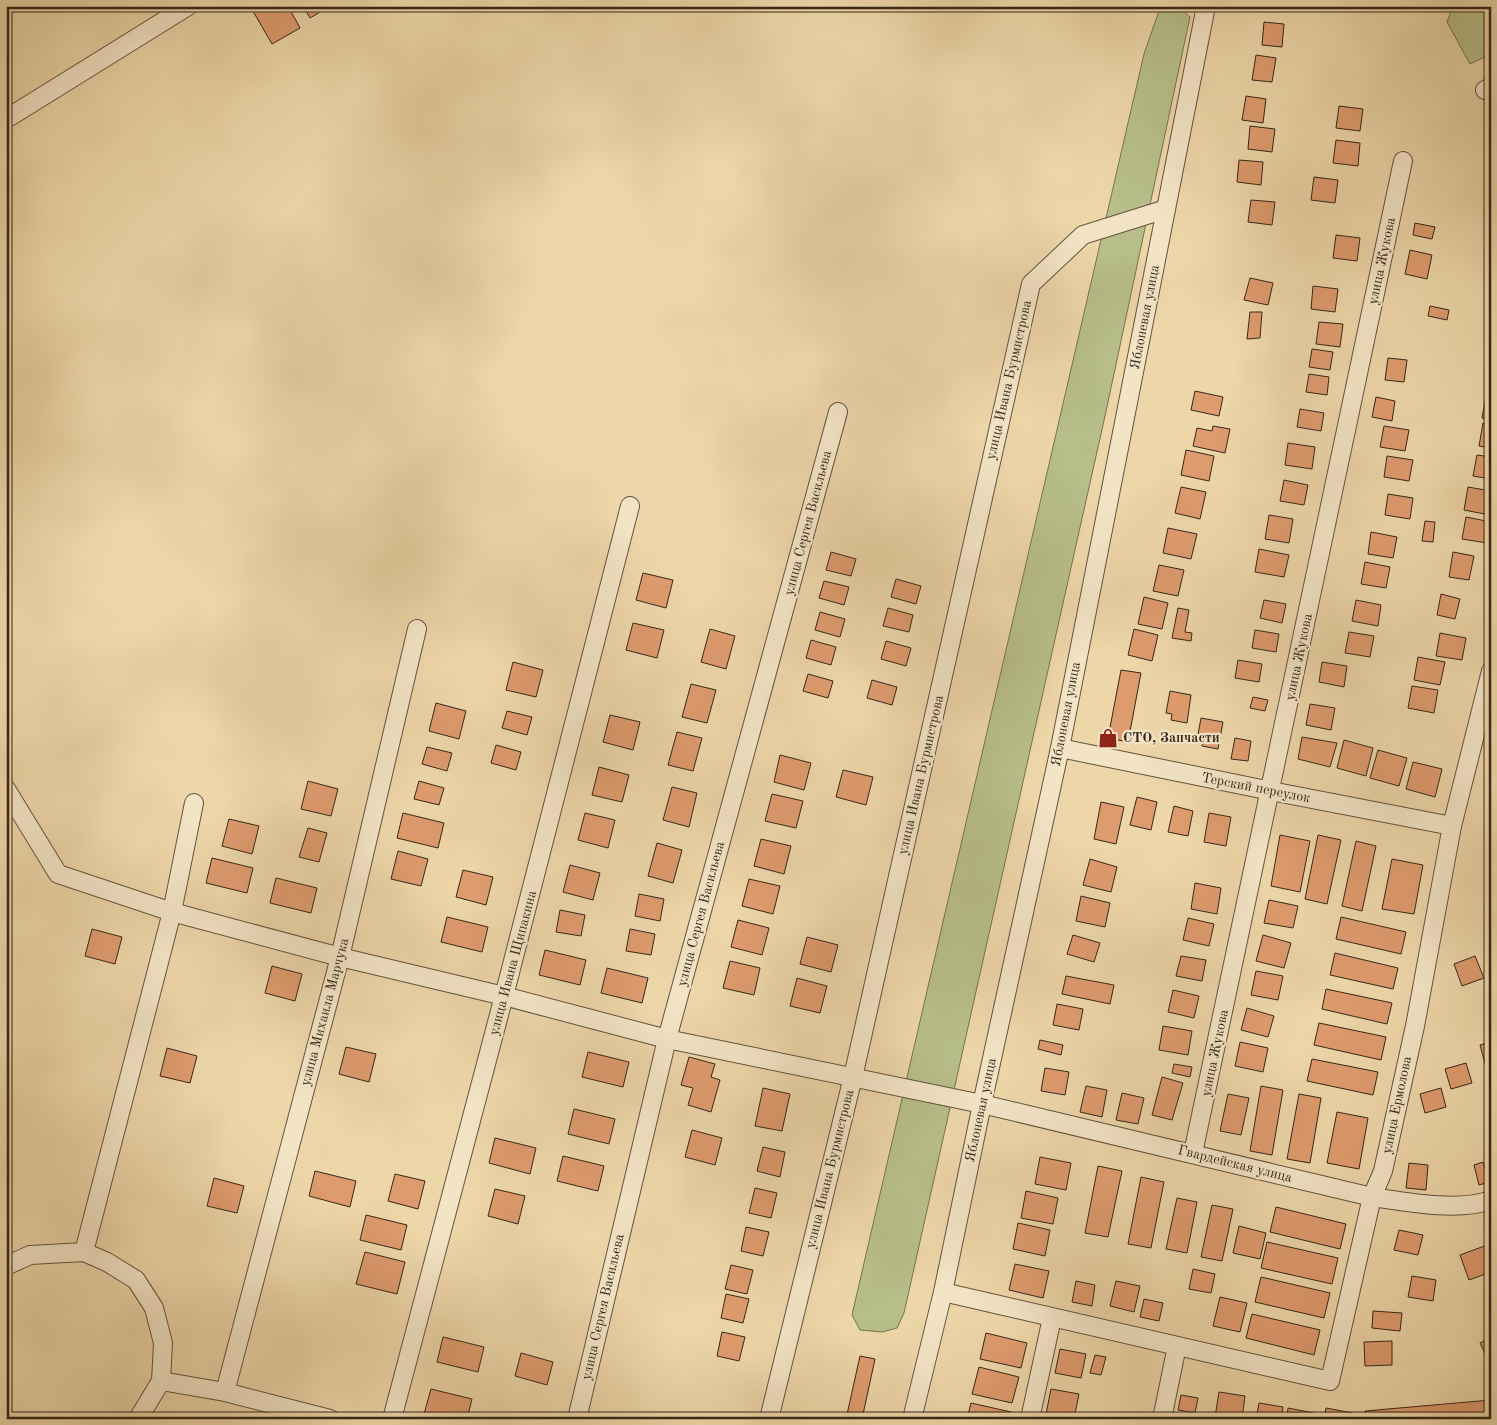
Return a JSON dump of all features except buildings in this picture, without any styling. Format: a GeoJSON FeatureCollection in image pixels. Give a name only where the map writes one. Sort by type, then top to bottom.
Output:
{"type":"FeatureCollection","features":[{"type":"Feature","properties":{"kind":"street"},"geometry":{"type":"LineString","coordinates":[[6,119],[188,6]]}},
{"type":"Feature","properties":{"kind":"street","name":"Яблоневая улица"},"geometry":{"type":"LineString","coordinates":[[912,1419],[943,1292],[1060,748],[1206,6]]}},
{"type":"Feature","properties":{"kind":"street","name":"улица Жукова"},"geometry":{"type":"LineString","coordinates":[[1193,1153],[1403,161]]}},
{"type":"Feature","properties":{"kind":"street","name":"улица Ивана Бурмистрова"},"geometry":{"type":"LineString","coordinates":[[769,1419],[853,1077],[1031,284],[1083,235],[1166,209]]}},
{"type":"Feature","properties":{"kind":"street","name":"улица Сергея Васильева"},"geometry":{"type":"LineString","coordinates":[[577,1419],[667,1038],[838,412]]}},
{"type":"Feature","properties":{"kind":"street","name":"улица Ивана Щипакина"},"geometry":{"type":"LineString","coordinates":[[392,1419],[504,996],[630,506]]}},
{"type":"Feature","properties":{"kind":"street","name":"улица Михаила Марчука"},"geometry":{"type":"LineString","coordinates":[[225,1392],[340,957],[417,629]]}},
{"type":"Feature","properties":{"kind":"street","name":"улица Ермолова"},"geometry":{"type":"LineString","coordinates":[[1177,1346],[1330,1380],[1372,1197],[1383,1171],[1415,1026],[1452,826],[1491,671]]}},
{"type":"Feature","properties":{"kind":"street","name":"Терский переулок"},"geometry":{"type":"LineString","coordinates":[[1060,748],[1452,826]]}},
{"type":"Feature","properties":{"kind":"street","name":"Гвардейская улица"},"geometry":{"type":"LineString","coordinates":[[6,789],[58,874],[172,912],[340,957],[504,996],[667,1038],[982,1104],[1372,1197],[1431,1205],[1460,1205],[1491,1200]]}},
{"type":"Feature","properties":{"kind":"street"},"geometry":{"type":"LineString","coordinates":[[84,1252],[172,912],[194,803]]}},
{"type":"Feature","properties":{"kind":"street"},"geometry":{"type":"LineString","coordinates":[[6,1266],[30,1255],[84,1252],[107,1262],[136,1280],[154,1308],[164,1343],[161,1381],[138,1419]]}},
{"type":"Feature","properties":{"kind":"street"},"geometry":{"type":"LineString","coordinates":[[943,1292],[1177,1346],[1162,1419]]}},
{"type":"Feature","properties":{"kind":"street"},"geometry":{"type":"LineString","coordinates":[[1030,1419],[1052,1318]]}},
{"type":"Feature","properties":{"kind":"street"},"geometry":{"type":"LineString","coordinates":[[161,1381],[225,1392],[330,1419]]}},
{"type":"Feature","properties":{"kind":"green space"},"geometry":{"type":"Polygon","coordinates":[[[1178,6],[1190,17],[1105,416],[904,1313],[897,1328],[882,1332],[860,1330],[852,1315],[1144,54],[1160,8],[1178,6]]]}},
{"type":"Feature","properties":{"kind":"green space"},"geometry":{"type":"Polygon","coordinates":[[[1453,6],[1491,6],[1491,54],[1470,64],[1447,22],[1453,6]]]}},
{"type":"Feature","properties":{"kind":"place","name":"СТО, Запчасти"},"geometry":{"type":"Point","coordinates":[1108,738]}}]}
